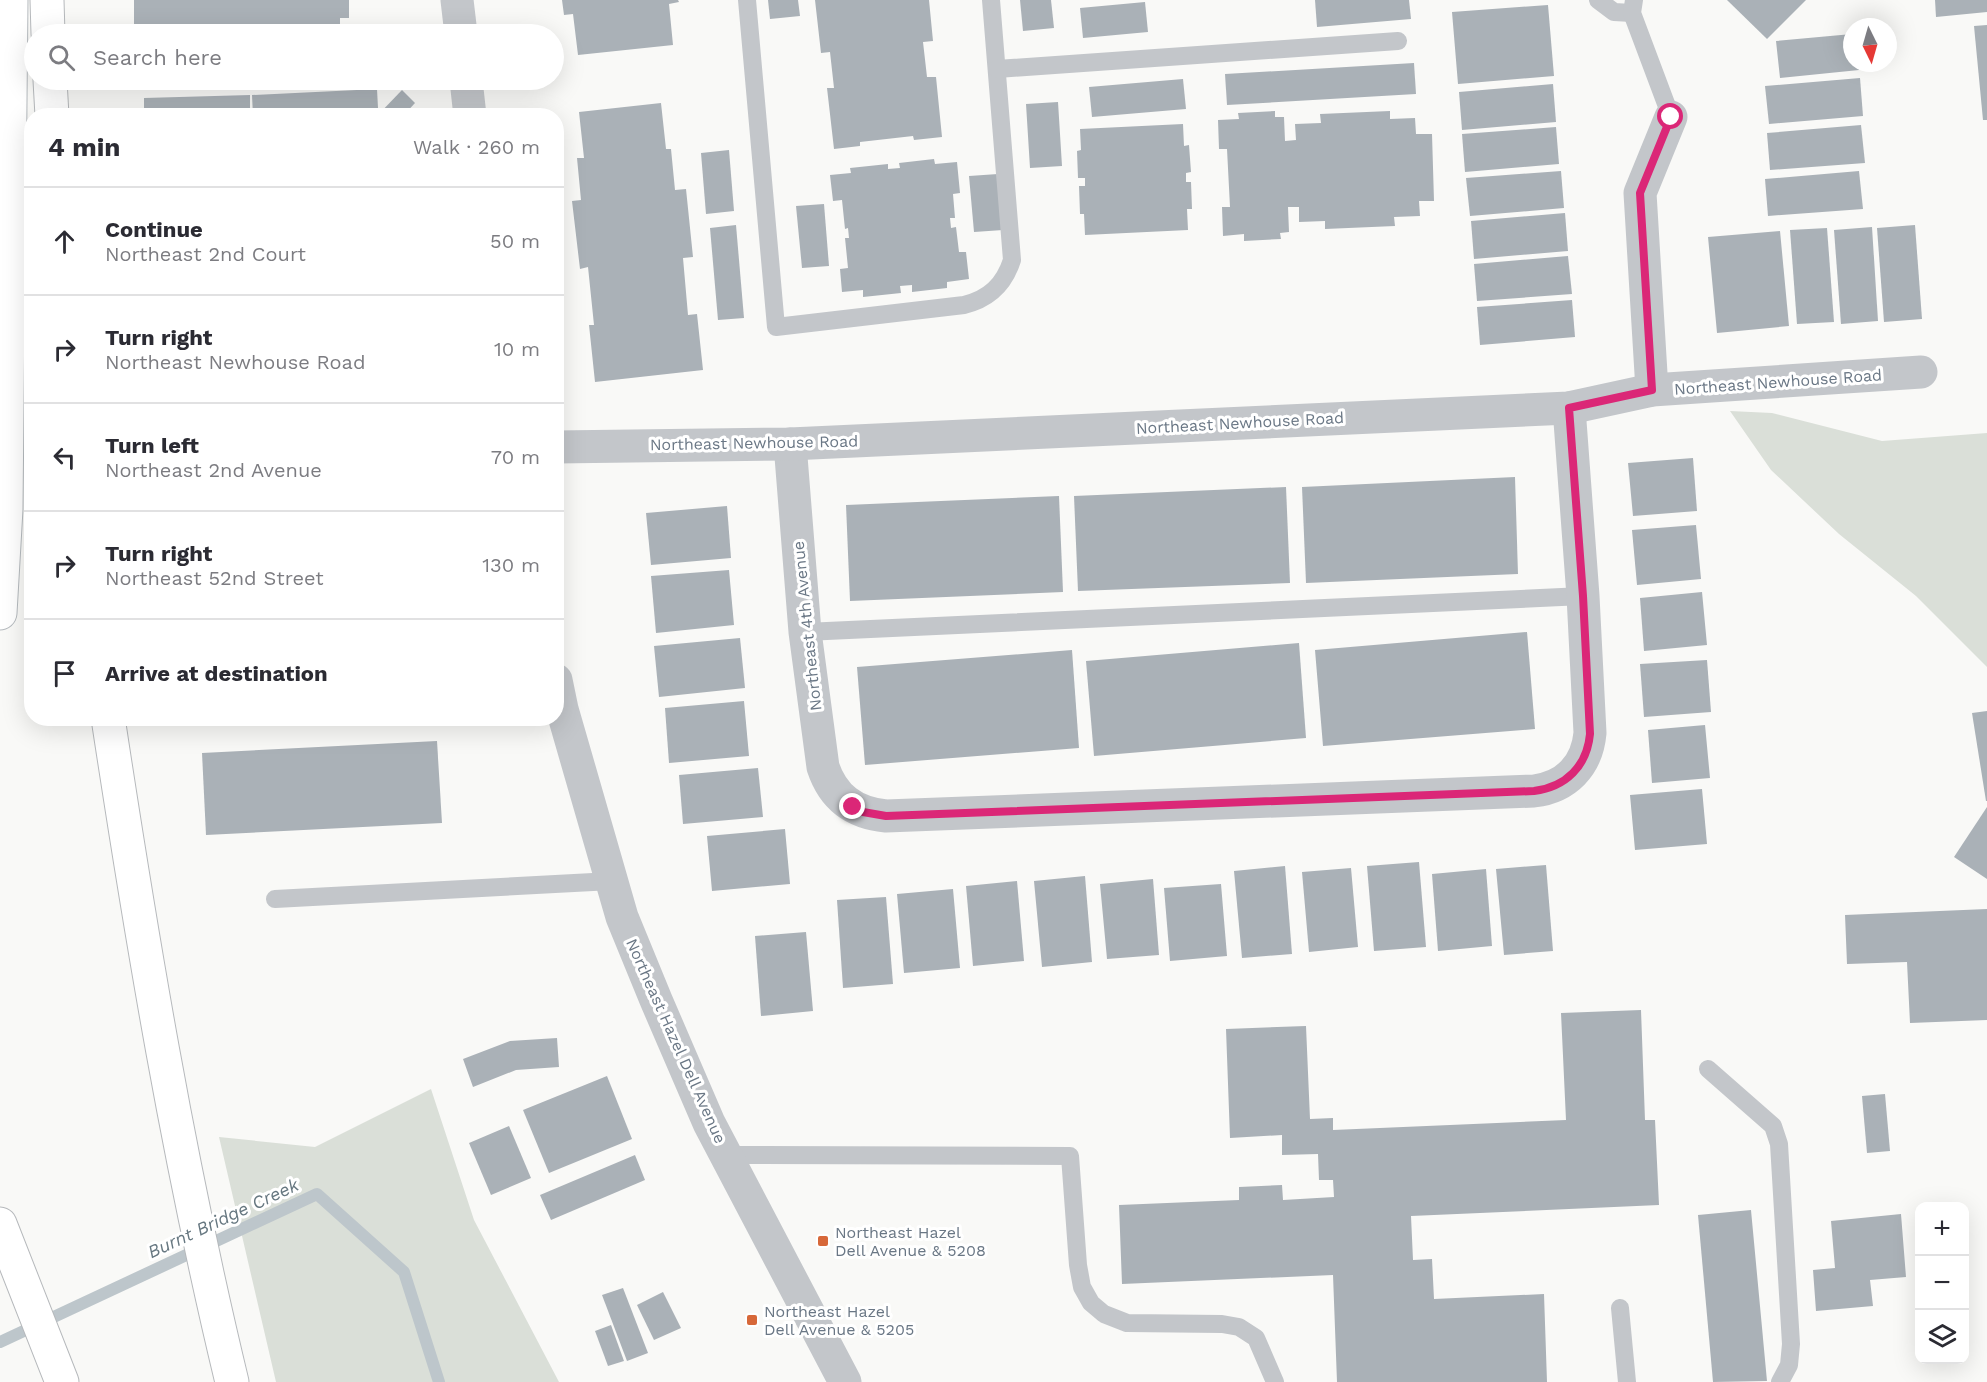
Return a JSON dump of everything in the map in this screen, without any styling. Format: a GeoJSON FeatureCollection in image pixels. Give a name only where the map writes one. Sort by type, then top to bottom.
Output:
{"type":"FeatureCollection","features":[{"type":"Feature","properties":{"kind":"main road"},"geometry":{"type":"LineString","coordinates":[[0,613],[6,509],[11,0]]}},
{"type":"Feature","properties":{"kind":"main road"},"geometry":{"type":"LineString","coordinates":[[47,0],[48,24]]}},
{"type":"Feature","properties":{"kind":"main road"},"geometry":{"type":"LineString","coordinates":[[51,90],[52,108]]}},
{"type":"Feature","properties":{"kind":"main road"},"geometry":{"type":"LineString","coordinates":[[109,726],[138,918],[173,1112],[232,1382]]}},
{"type":"Feature","properties":{"kind":"main road"},"geometry":{"type":"LineString","coordinates":[[0,1224],[62,1382]]}},
{"type":"Feature","properties":{"kind":"street"},"geometry":{"type":"LineString","coordinates":[[457,0],[460,24]]}},
{"type":"Feature","properties":{"kind":"street"},"geometry":{"type":"LineString","coordinates":[[467,90],[469,108]]}},
{"type":"Feature","properties":{"kind":"street"},"geometry":{"type":"LineString","coordinates":[[1652,390],[1640,193],[1671,117]]}},
{"type":"Feature","properties":{"kind":"street","name":"Northeast Newhouse Road"},"geometry":{"type":"LineString","coordinates":[[564,447],[790,444],[1569,408],[1652,390],[1921,372]]}},
{"type":"Feature","properties":{"kind":"street"},"geometry":{"type":"LineString","coordinates":[[1569,408],[1583,596]]}},
{"type":"Feature","properties":{"kind":"street","name":"Northeast 4th Avenue"},"geometry":{"type":"LineString","coordinates":[[790,444],[805,632],[823,766],[831,785],[844,801],[863,812],[886,816],[1547,789],[1569,778],[1578,769],[1587,752],[1590,734],[1583,596]]}},
{"type":"Feature","properties":{"kind":"street","name":"Northeast Hazel Dell Avenue"},"geometry":{"type":"LineString","coordinates":[[564,716],[622,917],[656,1000],[709,1123],[845,1382]]}},
{"type":"Feature","properties":{"kind":"lane"},"geometry":{"type":"LineString","coordinates":[[747,0],[776,327],[964,305],[981,300],[998,287],[1009,270],[1012,260],[991,0]]}},
{"type":"Feature","properties":{"kind":"lane"},"geometry":{"type":"LineString","coordinates":[[1598,0],[1614,12],[1633,7],[1671,117]]}},
{"type":"Feature","properties":{"kind":"lane"},"geometry":{"type":"LineString","coordinates":[[997,69],[1398,41]]}},
{"type":"Feature","properties":{"kind":"lane"},"geometry":{"type":"LineString","coordinates":[[805,632],[1583,596]]}},
{"type":"Feature","properties":{"kind":"lane"},"geometry":{"type":"LineString","coordinates":[[275,899],[612,882]]}},
{"type":"Feature","properties":{"kind":"lane"},"geometry":{"type":"LineString","coordinates":[[1708,1069],[1773,1126],[1779,1144],[1791,1344],[1789,1365],[1780,1382]]}},
{"type":"Feature","properties":{"kind":"lane"},"geometry":{"type":"LineString","coordinates":[[725,1155],[1070,1156],[1078,1265],[1082,1287],[1091,1303],[1104,1314],[1127,1323],[1222,1324],[1239,1327],[1256,1338],[1275,1382]]}},
{"type":"Feature","properties":{"kind":"lane"},"geometry":{"type":"LineString","coordinates":[[1620,1308],[1627,1382]]}},
{"type":"Feature","properties":{"kind":"shaded area"},"geometry":{"type":"Polygon","coordinates":[[[1730,411],[1772,413],[1882,441],[1987,433],[1987,667],[1916,596],[1839,534],[1771,470],[1730,411]]]}},
{"type":"Feature","properties":{"kind":"shaded area"},"geometry":{"type":"Polygon","coordinates":[[[431,1089],[474,1220],[559,1382],[276,1382],[219,1137],[315,1147],[431,1089]]]}},
{"type":"Feature","properties":{"kind":"building"},"geometry":{"type":"Polygon","coordinates":[[[134,0],[349,0],[349,18],[340,18],[340,24],[134,24],[134,0]]]}},
{"type":"Feature","properties":{"kind":"building"},"geometry":{"type":"Polygon","coordinates":[[[562,0],[678,0],[679,2],[669,4],[673,45],[578,55],[573,14],[564,15],[562,0]]]}},
{"type":"Feature","properties":{"kind":"building"},"geometry":{"type":"Polygon","coordinates":[[[768,0],[798,0],[800,16],[770,19],[768,0]]]}},
{"type":"Feature","properties":{"kind":"building"},"geometry":{"type":"Polygon","coordinates":[[[815,0],[929,0],[933,41],[923,42],[927,77],[936,77],[942,137],[914,140],[913,136],[860,142],[860,146],[834,149],[827,88],[834,88],[830,52],[821,53],[815,0]]]}},
{"type":"Feature","properties":{"kind":"building"},"geometry":{"type":"Polygon","coordinates":[[[1020,0],[1051,0],[1054,28],[1023,31],[1020,0]]]}},
{"type":"Feature","properties":{"kind":"building"},"geometry":{"type":"Polygon","coordinates":[[[1315,0],[1409,0],[1411,19],[1317,27],[1315,0]]]}},
{"type":"Feature","properties":{"kind":"building"},"geometry":{"type":"Polygon","coordinates":[[[1727,0],[1806,0],[1767,39],[1727,0]]]}},
{"type":"Feature","properties":{"kind":"building"},"geometry":{"type":"Polygon","coordinates":[[[1935,0],[1987,0],[1987,12],[1936,17],[1935,0]]]}},
{"type":"Feature","properties":{"kind":"building"},"geometry":{"type":"Polygon","coordinates":[[[1145,2],[1148,32],[1083,38],[1080,8],[1145,2]]]}},
{"type":"Feature","properties":{"kind":"building"},"geometry":{"type":"Polygon","coordinates":[[[1548,5],[1554,76],[1458,84],[1452,12],[1548,5]]]}},
{"type":"Feature","properties":{"kind":"building"},"geometry":{"type":"Polygon","coordinates":[[[1987,25],[1987,120],[1983,120],[1974,26],[1987,25]]]}},
{"type":"Feature","properties":{"kind":"building"},"geometry":{"type":"Polygon","coordinates":[[[1843,35],[1843,72],[1780,78],[1776,41],[1843,35]]]}},
{"type":"Feature","properties":{"kind":"building"},"geometry":{"type":"Polygon","coordinates":[[[1414,63],[1416,94],[1227,105],[1225,74],[1414,63]]]}},
{"type":"Feature","properties":{"kind":"building"},"geometry":{"type":"Polygon","coordinates":[[[1860,78],[1863,116],[1769,124],[1765,86],[1860,78]]]}},
{"type":"Feature","properties":{"kind":"building"},"geometry":{"type":"Polygon","coordinates":[[[1183,79],[1186,109],[1092,117],[1089,87],[1183,79]]]}},
{"type":"Feature","properties":{"kind":"building"},"geometry":{"type":"Polygon","coordinates":[[[1553,84],[1556,122],[1462,130],[1459,92],[1553,84]]]}},
{"type":"Feature","properties":{"kind":"building"},"geometry":{"type":"Polygon","coordinates":[[[377,90],[378,108],[253,108],[252,95],[377,90]]]}},
{"type":"Feature","properties":{"kind":"building"},"geometry":{"type":"Polygon","coordinates":[[[402,90],[415,103],[410,108],[385,108],[402,90]]]}},
{"type":"Feature","properties":{"kind":"building"},"geometry":{"type":"Polygon","coordinates":[[[250,95],[250,108],[144,108],[144,98],[250,95]]]}},
{"type":"Feature","properties":{"kind":"building"},"geometry":{"type":"Polygon","coordinates":[[[1058,102],[1062,166],[1030,168],[1026,104],[1058,102]]]}},
{"type":"Feature","properties":{"kind":"building"},"geometry":{"type":"Polygon","coordinates":[[[661,103],[666,149],[671,149],[675,190],[686,189],[693,257],[683,258],[688,315],[697,314],[703,370],[595,382],[589,325],[594,325],[588,267],[580,269],[572,201],[581,200],[577,158],[584,158],[579,112],[661,103]]]}},
{"type":"Feature","properties":{"kind":"building"},"geometry":{"type":"Polygon","coordinates":[[[1275,111],[1275,117],[1284,117],[1285,141],[1296,140],[1295,124],[1321,123],[1320,114],[1390,111],[1390,119],[1415,118],[1416,134],[1432,134],[1434,201],[1419,201],[1420,216],[1394,217],[1395,226],[1325,229],[1325,221],[1299,222],[1299,207],[1288,207],[1289,232],[1280,233],[1281,239],[1244,241],[1244,234],[1223,236],[1222,207],[1230,207],[1227,149],[1219,149],[1218,120],[1239,119],[1238,113],[1275,111]]]}},
{"type":"Feature","properties":{"kind":"building"},"geometry":{"type":"Polygon","coordinates":[[[1183,124],[1184,146],[1189,145],[1191,172],[1186,173],[1186,182],[1191,182],[1192,209],[1187,209],[1188,230],[1085,235],[1084,214],[1080,214],[1079,186],[1085,186],[1085,178],[1078,178],[1077,151],[1081,150],[1080,129],[1183,124]]]}},
{"type":"Feature","properties":{"kind":"building"},"geometry":{"type":"Polygon","coordinates":[[[1861,125],[1865,163],[1770,170],[1767,133],[1861,125]]]}},
{"type":"Feature","properties":{"kind":"building"},"geometry":{"type":"Polygon","coordinates":[[[1556,127],[1559,164],[1465,172],[1462,134],[1556,127]]]}},
{"type":"Feature","properties":{"kind":"building"},"geometry":{"type":"Polygon","coordinates":[[[729,150],[734,211],[706,214],[701,153],[729,150]]]}},
{"type":"Feature","properties":{"kind":"building"},"geometry":{"type":"Polygon","coordinates":[[[934,159],[935,164],[957,162],[960,193],[953,194],[955,218],[950,218],[951,228],[956,227],[959,252],[966,252],[969,279],[947,282],[947,288],[912,292],[912,285],[900,286],[901,293],[863,297],[863,290],[842,292],[840,269],[848,268],[845,238],[849,238],[848,228],[845,229],[842,200],[833,201],[830,175],[851,173],[850,168],[888,164],[888,169],[900,168],[899,163],[934,159]]]}},
{"type":"Feature","properties":{"kind":"building"},"geometry":{"type":"Polygon","coordinates":[[[1561,171],[1564,208],[1470,216],[1466,178],[1561,171]]]}},
{"type":"Feature","properties":{"kind":"building"},"geometry":{"type":"Polygon","coordinates":[[[1859,171],[1863,209],[1768,216],[1765,179],[1859,171]]]}},
{"type":"Feature","properties":{"kind":"building"},"geometry":{"type":"Polygon","coordinates":[[[998,174],[1003,230],[974,232],[969,176],[998,174]]]}},
{"type":"Feature","properties":{"kind":"building"},"geometry":{"type":"Polygon","coordinates":[[[824,204],[829,266],[802,268],[796,206],[824,204]]]}},
{"type":"Feature","properties":{"kind":"building"},"geometry":{"type":"Polygon","coordinates":[[[1565,213],[1568,251],[1474,259],[1471,221],[1565,213]]]}},
{"type":"Feature","properties":{"kind":"building"},"geometry":{"type":"Polygon","coordinates":[[[736,225],[744,318],[718,320],[710,228],[736,225]]]}},
{"type":"Feature","properties":{"kind":"building"},"geometry":{"type":"Polygon","coordinates":[[[1915,225],[1922,319],[1884,322],[1877,228],[1915,225]]]}},
{"type":"Feature","properties":{"kind":"building"},"geometry":{"type":"Polygon","coordinates":[[[1872,227],[1878,321],[1841,324],[1834,230],[1872,227]]]}},
{"type":"Feature","properties":{"kind":"building"},"geometry":{"type":"Polygon","coordinates":[[[1827,228],[1834,322],[1797,324],[1790,230],[1827,228]]]}},
{"type":"Feature","properties":{"kind":"building"},"geometry":{"type":"Polygon","coordinates":[[[1780,231],[1789,326],[1717,333],[1708,237],[1780,231]]]}},
{"type":"Feature","properties":{"kind":"building"},"geometry":{"type":"Polygon","coordinates":[[[1568,256],[1572,294],[1477,301],[1474,264],[1568,256]]]}},
{"type":"Feature","properties":{"kind":"building"},"geometry":{"type":"Polygon","coordinates":[[[1572,300],[1575,337],[1480,345],[1477,307],[1572,300]]]}},
{"type":"Feature","properties":{"kind":"building"},"geometry":{"type":"Polygon","coordinates":[[[1693,458],[1697,511],[1633,516],[1628,463],[1693,458]]]}},
{"type":"Feature","properties":{"kind":"building"},"geometry":{"type":"Polygon","coordinates":[[[1515,477],[1518,574],[1306,583],[1302,487],[1515,477]]]}},
{"type":"Feature","properties":{"kind":"building"},"geometry":{"type":"Polygon","coordinates":[[[1286,487],[1290,583],[1078,591],[1074,496],[1286,487]]]}},
{"type":"Feature","properties":{"kind":"building"},"geometry":{"type":"Polygon","coordinates":[[[1059,496],[1063,592],[850,601],[846,505],[1059,496]]]}},
{"type":"Feature","properties":{"kind":"building"},"geometry":{"type":"Polygon","coordinates":[[[727,506],[731,558],[651,565],[646,513],[727,506]]]}},
{"type":"Feature","properties":{"kind":"building"},"geometry":{"type":"Polygon","coordinates":[[[1696,525],[1701,579],[1637,585],[1632,530],[1696,525]]]}},
{"type":"Feature","properties":{"kind":"building"},"geometry":{"type":"Polygon","coordinates":[[[729,570],[734,625],[656,633],[651,576],[729,570]]]}},
{"type":"Feature","properties":{"kind":"building"},"geometry":{"type":"Polygon","coordinates":[[[1702,592],[1707,645],[1644,651],[1640,598],[1702,592]]]}},
{"type":"Feature","properties":{"kind":"building"},"geometry":{"type":"Polygon","coordinates":[[[1527,632],[1535,729],[1323,746],[1315,650],[1527,632]]]}},
{"type":"Feature","properties":{"kind":"building"},"geometry":{"type":"Polygon","coordinates":[[[740,638],[745,688],[659,697],[654,646],[740,638]]]}},
{"type":"Feature","properties":{"kind":"building"},"geometry":{"type":"Polygon","coordinates":[[[1299,643],[1306,738],[1094,756],[1086,661],[1299,643]]]}},
{"type":"Feature","properties":{"kind":"building"},"geometry":{"type":"Polygon","coordinates":[[[1072,650],[1079,748],[865,765],[857,667],[1072,650]]]}},
{"type":"Feature","properties":{"kind":"building"},"geometry":{"type":"Polygon","coordinates":[[[1707,660],[1711,712],[1644,717],[1640,664],[1707,660]]]}},
{"type":"Feature","properties":{"kind":"building"},"geometry":{"type":"Polygon","coordinates":[[[744,701],[749,756],[669,763],[665,708],[744,701]]]}},
{"type":"Feature","properties":{"kind":"building"},"geometry":{"type":"Polygon","coordinates":[[[1987,711],[1987,801],[1986,801],[1972,713],[1987,711]]]}},
{"type":"Feature","properties":{"kind":"building"},"geometry":{"type":"Polygon","coordinates":[[[1705,725],[1710,778],[1652,783],[1648,730],[1705,725]]]}},
{"type":"Feature","properties":{"kind":"building"},"geometry":{"type":"Polygon","coordinates":[[[437,741],[442,823],[206,835],[202,753],[437,741]]]}},
{"type":"Feature","properties":{"kind":"building"},"geometry":{"type":"Polygon","coordinates":[[[758,768],[763,817],[683,824],[679,775],[758,768]]]}},
{"type":"Feature","properties":{"kind":"building"},"geometry":{"type":"Polygon","coordinates":[[[1702,789],[1707,844],[1635,850],[1630,795],[1702,789]]]}},
{"type":"Feature","properties":{"kind":"building"},"geometry":{"type":"Polygon","coordinates":[[[1987,807],[1987,879],[1954,857],[1987,807]]]}},
{"type":"Feature","properties":{"kind":"building"},"geometry":{"type":"Polygon","coordinates":[[[785,829],[790,884],[712,891],[707,836],[785,829]]]}},
{"type":"Feature","properties":{"kind":"building"},"geometry":{"type":"Polygon","coordinates":[[[1419,862],[1426,947],[1374,951],[1367,866],[1419,862]]]}},
{"type":"Feature","properties":{"kind":"building"},"geometry":{"type":"Polygon","coordinates":[[[1546,865],[1553,951],[1504,955],[1496,869],[1546,865]]]}},
{"type":"Feature","properties":{"kind":"building"},"geometry":{"type":"Polygon","coordinates":[[[1285,866],[1292,954],[1242,958],[1234,871],[1285,866]]]}},
{"type":"Feature","properties":{"kind":"building"},"geometry":{"type":"Polygon","coordinates":[[[1351,868],[1358,947],[1309,952],[1302,872],[1351,868]]]}},
{"type":"Feature","properties":{"kind":"building"},"geometry":{"type":"Polygon","coordinates":[[[1486,869],[1492,946],[1438,951],[1432,874],[1486,869]]]}},
{"type":"Feature","properties":{"kind":"building"},"geometry":{"type":"Polygon","coordinates":[[[1085,876],[1092,962],[1042,967],[1034,881],[1085,876]]]}},
{"type":"Feature","properties":{"kind":"building"},"geometry":{"type":"Polygon","coordinates":[[[1153,879],[1159,955],[1107,959],[1100,884],[1153,879]]]}},
{"type":"Feature","properties":{"kind":"building"},"geometry":{"type":"Polygon","coordinates":[[[1017,881],[1024,961],[973,966],[966,886],[1017,881]]]}},
{"type":"Feature","properties":{"kind":"building"},"geometry":{"type":"Polygon","coordinates":[[[1221,884],[1227,956],[1170,961],[1164,888],[1221,884]]]}},
{"type":"Feature","properties":{"kind":"building"},"geometry":{"type":"Polygon","coordinates":[[[953,889],[960,968],[904,973],[897,894],[953,889]]]}},
{"type":"Feature","properties":{"kind":"building"},"geometry":{"type":"Polygon","coordinates":[[[886,897],[893,984],[843,988],[837,900],[886,897]]]}},
{"type":"Feature","properties":{"kind":"building"},"geometry":{"type":"Polygon","coordinates":[[[1987,909],[1987,1020],[1910,1023],[1907,962],[1847,964],[1845,915],[1987,909]]]}},
{"type":"Feature","properties":{"kind":"building"},"geometry":{"type":"Polygon","coordinates":[[[806,932],[813,1011],[761,1016],[755,936],[806,932]]]}},
{"type":"Feature","properties":{"kind":"building"},"geometry":{"type":"Polygon","coordinates":[[[1641,1010],[1645,1120],[1655,1120],[1659,1205],[1411,1216],[1413,1260],[1432,1259],[1434,1299],[1544,1294],[1547,1382],[1337,1382],[1333,1275],[1122,1284],[1119,1205],[1239,1200],[1239,1187],[1282,1185],[1283,1200],[1334,1197],[1333,1180],[1319,1180],[1318,1154],[1282,1155],[1282,1135],[1230,1138],[1226,1029],[1306,1026],[1310,1119],[1333,1118],[1333,1130],[1566,1120],[1561,1013],[1641,1010]]]}},
{"type":"Feature","properties":{"kind":"building"},"geometry":{"type":"Polygon","coordinates":[[[557,1038],[559,1067],[516,1070],[473,1087],[463,1059],[510,1041],[557,1038]]]}},
{"type":"Feature","properties":{"kind":"building"},"geometry":{"type":"Polygon","coordinates":[[[607,1076],[632,1139],[549,1173],[523,1110],[607,1076]]]}},
{"type":"Feature","properties":{"kind":"building"},"geometry":{"type":"Polygon","coordinates":[[[1885,1094],[1890,1151],[1867,1153],[1862,1096],[1885,1094]]]}},
{"type":"Feature","properties":{"kind":"building"},"geometry":{"type":"Polygon","coordinates":[[[509,1126],[531,1178],[491,1195],[469,1143],[509,1126]]]}},
{"type":"Feature","properties":{"kind":"building"},"geometry":{"type":"Polygon","coordinates":[[[635,1155],[645,1180],[551,1220],[540,1195],[635,1155]]]}},
{"type":"Feature","properties":{"kind":"building"},"geometry":{"type":"Polygon","coordinates":[[[1751,1210],[1767,1381],[1713,1382],[1698,1215],[1751,1210]]]}},
{"type":"Feature","properties":{"kind":"building"},"geometry":{"type":"Polygon","coordinates":[[[1901,1214],[1906,1277],[1870,1280],[1873,1306],[1816,1311],[1813,1270],[1835,1268],[1831,1221],[1901,1214]]]}},
{"type":"Feature","properties":{"kind":"building"},"geometry":{"type":"Polygon","coordinates":[[[623,1288],[648,1353],[627,1361],[602,1295],[623,1288]]]}},
{"type":"Feature","properties":{"kind":"building"},"geometry":{"type":"Polygon","coordinates":[[[663,1292],[681,1328],[654,1340],[637,1305],[663,1292]]]}},
{"type":"Feature","properties":{"kind":"building"},"geometry":{"type":"Polygon","coordinates":[[[611,1325],[624,1361],[608,1366],[595,1331],[611,1325]]]}},
{"type":"Feature","properties":{"kind":"waterway","name":"Burnt Bridge Creek"},"geometry":{"type":"LineString","coordinates":[[0,1342],[317,1194],[404,1272],[439,1382]]}},
{"type":"Feature","properties":{"kind":"place","name":"Northeast Hazel Dell Avenue & 5208"},"geometry":{"type":"Point","coordinates":[823,1241]}},
{"type":"Feature","properties":{"kind":"place","name":"Northeast Hazel Dell Avenue & 5205"},"geometry":{"type":"Point","coordinates":[752,1320]}},
{"type":"Feature","properties":{"kind":"route"},"geometry":{"type":"LineString","coordinates":[[853,807],[863,812],[886,816],[1534,791],[1547,789],[1569,778],[1578,769],[1587,752],[1590,734],[1583,596],[1569,408],[1652,390],[1640,193],[1671,117]]}}]}
